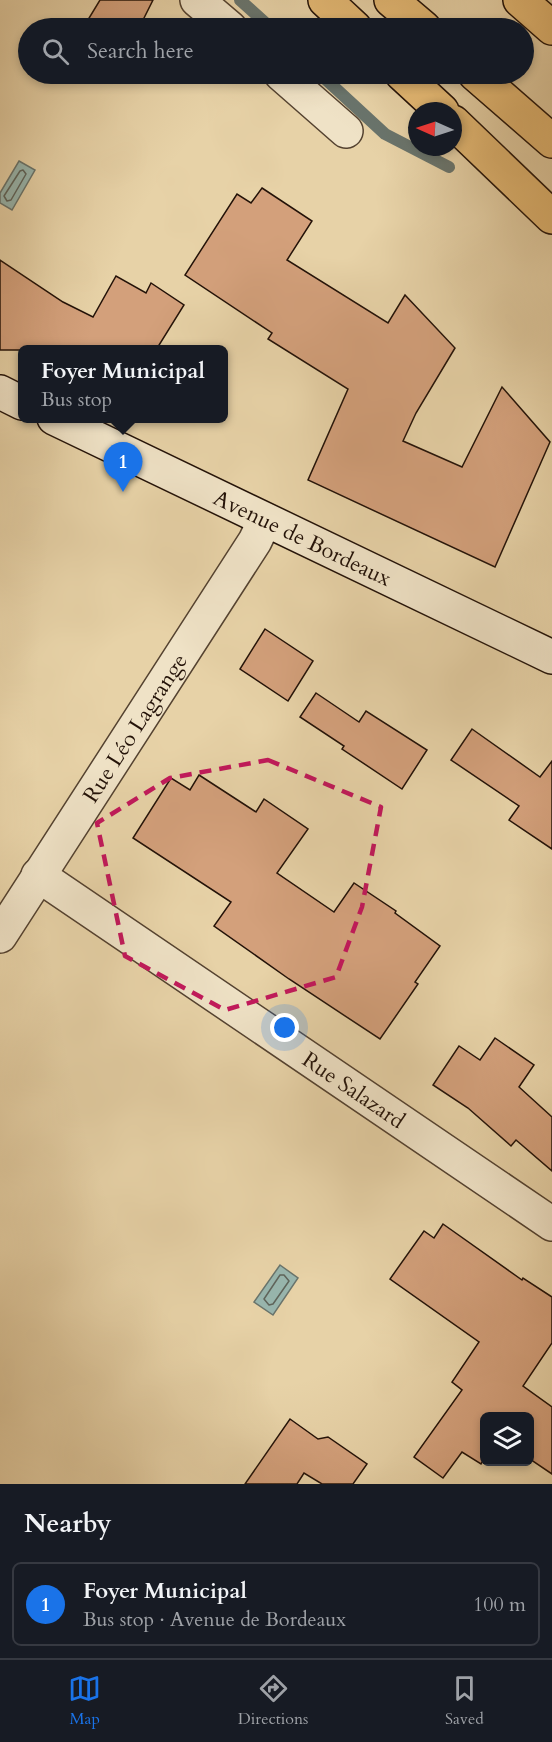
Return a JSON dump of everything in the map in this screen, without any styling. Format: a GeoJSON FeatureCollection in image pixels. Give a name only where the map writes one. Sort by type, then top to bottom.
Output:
{"type":"FeatureCollection","features":[{"type":"Feature","properties":{"kind":"highway"},"geometry":{"type":"LineString","coordinates":[[326,0],[345,18]]}},
{"type":"Feature","properties":{"kind":"highway"},"geometry":{"type":"LineString","coordinates":[[391,0],[412,18]]}},
{"type":"Feature","properties":{"kind":"highway"},"geometry":{"type":"LineString","coordinates":[[520,0],[552,28]]}},
{"type":"Feature","properties":{"kind":"highway"},"geometry":{"type":"LineString","coordinates":[[413,84],[432,102]]}},
{"type":"Feature","properties":{"kind":"highway"},"geometry":{"type":"LineString","coordinates":[[486,84],[552,141]]}},
{"type":"Feature","properties":{"kind":"highway"},"geometry":{"type":"LineString","coordinates":[[462,131],[552,217]]}},
{"type":"Feature","properties":{"kind":"street"},"geometry":{"type":"LineString","coordinates":[[197,0],[218,18]]}},
{"type":"Feature","properties":{"kind":"street"},"geometry":{"type":"LineString","coordinates":[[292,84],[346,131]]}},
{"type":"Feature","properties":{"kind":"street"},"geometry":{"type":"LineString","coordinates":[[0,393],[18,401]]}},
{"type":"Feature","properties":{"kind":"street","name":"Avenue de Bordeaux"},"geometry":{"type":"LineString","coordinates":[[64,423],[552,657]]}},
{"type":"Feature","properties":{"kind":"street","name":"Rue Léo Lagrange"},"geometry":{"type":"LineString","coordinates":[[0,936],[255,541],[265,520]]}},
{"type":"Feature","properties":{"kind":"street","name":"Rue Salazard"},"geometry":{"type":"LineString","coordinates":[[38,875],[552,1224]]}},
{"type":"Feature","properties":{"kind":"highlighted area"},"geometry":{"type":"Polygon","coordinates":[[[268,760],[381,807],[362,907],[336,977],[225,1010],[125,956],[97,823],[170,778],[268,760]]]}},
{"type":"Feature","properties":{"kind":"water"},"geometry":{"type":"Polygon","coordinates":[[[19,161],[35,170],[12,210],[0,203],[0,193],[19,161]]]}},
{"type":"Feature","properties":{"kind":"water"},"geometry":{"type":"Polygon","coordinates":[[[280,1265],[298,1278],[273,1315],[254,1302],[280,1265]]]}},
{"type":"Feature","properties":{"kind":"building"},"geometry":{"type":"Polygon","coordinates":[[[100,0],[153,0],[144,18],[89,18],[100,0]]]}},
{"type":"Feature","properties":{"kind":"building"},"geometry":{"type":"Polygon","coordinates":[[[262,188],[312,221],[287,260],[388,323],[405,295],[455,348],[416,413],[403,441],[462,467],[502,387],[550,442],[495,567],[308,480],[348,389],[268,339],[272,333],[185,275],[237,194],[251,203],[262,188]]]}},
{"type":"Feature","properties":{"kind":"building"},"geometry":{"type":"Polygon","coordinates":[[[0,260],[63,302],[93,317],[116,276],[146,293],[151,283],[184,305],[159,345],[18,345],[18,350],[0,350],[0,260]]]}},
{"type":"Feature","properties":{"kind":"building"},"geometry":{"type":"Polygon","coordinates":[[[265,629],[313,661],[288,701],[240,669],[265,629]]]}},
{"type":"Feature","properties":{"kind":"building"},"geometry":{"type":"Polygon","coordinates":[[[316,693],[359,722],[366,711],[427,750],[402,789],[342,749],[344,746],[300,717],[316,693]]]}},
{"type":"Feature","properties":{"kind":"building"},"geometry":{"type":"Polygon","coordinates":[[[472,729],[540,777],[552,761],[552,849],[509,820],[519,806],[451,760],[472,729]]]}},
{"type":"Feature","properties":{"kind":"building"},"geometry":{"type":"Polygon","coordinates":[[[199,775],[256,812],[264,799],[308,829],[277,873],[334,912],[354,883],[396,911],[395,913],[440,946],[415,982],[418,984],[380,1039],[214,926],[231,902],[133,838],[171,778],[190,790],[199,775]]]}},
{"type":"Feature","properties":{"kind":"building"},"geometry":{"type":"Polygon","coordinates":[[[495,1038],[534,1065],[519,1087],[552,1117],[552,1171],[516,1140],[511,1146],[468,1108],[433,1085],[459,1046],[480,1060],[495,1038]]]}},
{"type":"Feature","properties":{"kind":"building"},"geometry":{"type":"Polygon","coordinates":[[[443,1224],[522,1280],[523,1278],[552,1297],[552,1343],[523,1386],[552,1407],[552,1474],[534,1462],[534,1412],[480,1412],[480,1463],[462,1452],[443,1478],[414,1457],[462,1390],[452,1382],[479,1342],[390,1279],[424,1231],[434,1238],[443,1224]]]}},
{"type":"Feature","properties":{"kind":"building"},"geometry":{"type":"Polygon","coordinates":[[[290,1419],[318,1439],[328,1437],[367,1464],[353,1484],[322,1484],[304,1473],[297,1484],[245,1484],[290,1419]]]}},
{"type":"Feature","properties":{"kind":"waterway"},"geometry":{"type":"LineString","coordinates":[[240,0],[260,18]]}},
{"type":"Feature","properties":{"kind":"waterway"},"geometry":{"type":"LineString","coordinates":[[331,84],[385,134],[449,167]]}},
{"type":"Feature","properties":{"kind":"place","name":"Foyer Municipal"},"geometry":{"type":"Point","coordinates":[123,492]}}]}
